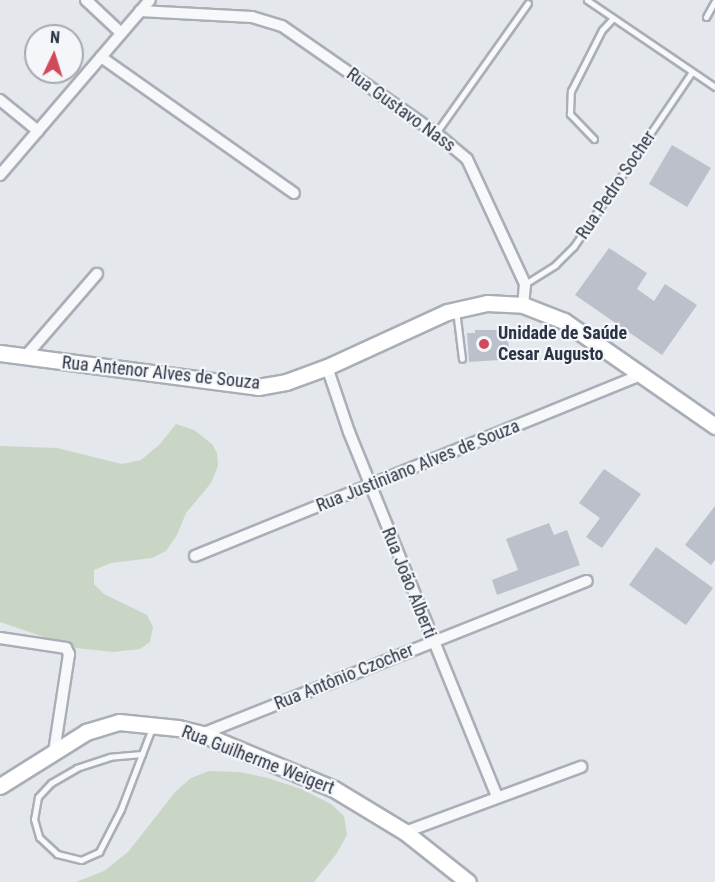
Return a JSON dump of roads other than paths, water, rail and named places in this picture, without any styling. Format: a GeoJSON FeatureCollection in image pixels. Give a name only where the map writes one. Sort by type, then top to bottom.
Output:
{"type":"FeatureCollection","features":[{"type":"Feature","properties":{"kind":"main road","name":"Rua Antenor Alves de Souza"},"geometry":{"type":"LineString","coordinates":[[0,354],[258,387],[286,382],[327,367],[447,312],[488,303],[523,305]]}},
{"type":"Feature","properties":{"kind":"main road"},"geometry":{"type":"LineString","coordinates":[[523,305],[564,321],[715,426]]}},
{"type":"Feature","properties":{"kind":"main road","name":"Rua Guilherme Weigert"},"geometry":{"type":"LineString","coordinates":[[0,786],[86,732],[119,722],[153,723],[202,734],[334,789],[405,832],[468,882]]}},
{"type":"Feature","properties":{"kind":"street"},"geometry":{"type":"LineString","coordinates":[[86,0],[121,33]]}},
{"type":"Feature","properties":{"kind":"street"},"geometry":{"type":"LineString","coordinates":[[0,175],[150,0]]}},
{"type":"Feature","properties":{"kind":"street","name":"Rua Gustavo Nass"},"geometry":{"type":"LineString","coordinates":[[140,11],[252,17],[282,26],[436,133],[467,159],[525,284]]}},
{"type":"Feature","properties":{"kind":"street"},"geometry":{"type":"LineString","coordinates":[[101,57],[294,193]]}},
{"type":"Feature","properties":{"kind":"street"},"geometry":{"type":"LineString","coordinates":[[0,100],[38,131]]}},
{"type":"Feature","properties":{"kind":"street"},"geometry":{"type":"LineString","coordinates":[[26,357],[97,274]]}},
{"type":"Feature","properties":{"kind":"street"},"geometry":{"type":"LineString","coordinates":[[523,305],[525,284]]}},
{"type":"Feature","properties":{"kind":"street","name":"Rua João Alberti"},"geometry":{"type":"LineString","coordinates":[[327,367],[337,401],[370,485],[496,797]]}},
{"type":"Feature","properties":{"kind":"street","name":"Rua Justiniano Alves de Souza"},"geometry":{"type":"LineString","coordinates":[[195,556],[641,375]]}},
{"type":"Feature","properties":{"kind":"street","name":"Rua Antônio Czocher"},"geometry":{"type":"LineString","coordinates":[[202,734],[587,581]]}},
{"type":"Feature","properties":{"kind":"street"},"geometry":{"type":"LineString","coordinates":[[0,638],[66,648],[69,654],[54,752]]}},
{"type":"Feature","properties":{"kind":"street"},"geometry":{"type":"LineString","coordinates":[[405,832],[581,767]]}},
{"type":"Feature","properties":{"kind":"lane"},"geometry":{"type":"LineString","coordinates":[[587,0],[715,87]]}},
{"type":"Feature","properties":{"kind":"lane"},"geometry":{"type":"LineString","coordinates":[[706,17],[715,1]]}},
{"type":"Feature","properties":{"kind":"lane"},"geometry":{"type":"LineString","coordinates":[[436,133],[528,3]]}},
{"type":"Feature","properties":{"kind":"lane"},"geometry":{"type":"LineString","coordinates":[[594,139],[570,114],[571,91],[602,30],[613,18]]}},
{"type":"Feature","properties":{"kind":"lane","name":"Rua Pedro Socher"},"geometry":{"type":"LineString","coordinates":[[525,284],[555,265],[574,246],[692,72]]}},
{"type":"Feature","properties":{"kind":"lane"},"geometry":{"type":"LineString","coordinates":[[456,310],[462,359]]}},
{"type":"Feature","properties":{"kind":"lane"},"geometry":{"type":"LineString","coordinates":[[142,754],[110,757],[77,768],[51,783],[38,797],[34,819],[39,837],[57,854],[81,860],[99,852],[121,809],[142,754],[153,723]]}},
{"type":"Feature","properties":{"kind":"place","name":"Unidade de Saúde Cesar Augusto"},"geometry":{"type":"Point","coordinates":[484,344]}}]}
